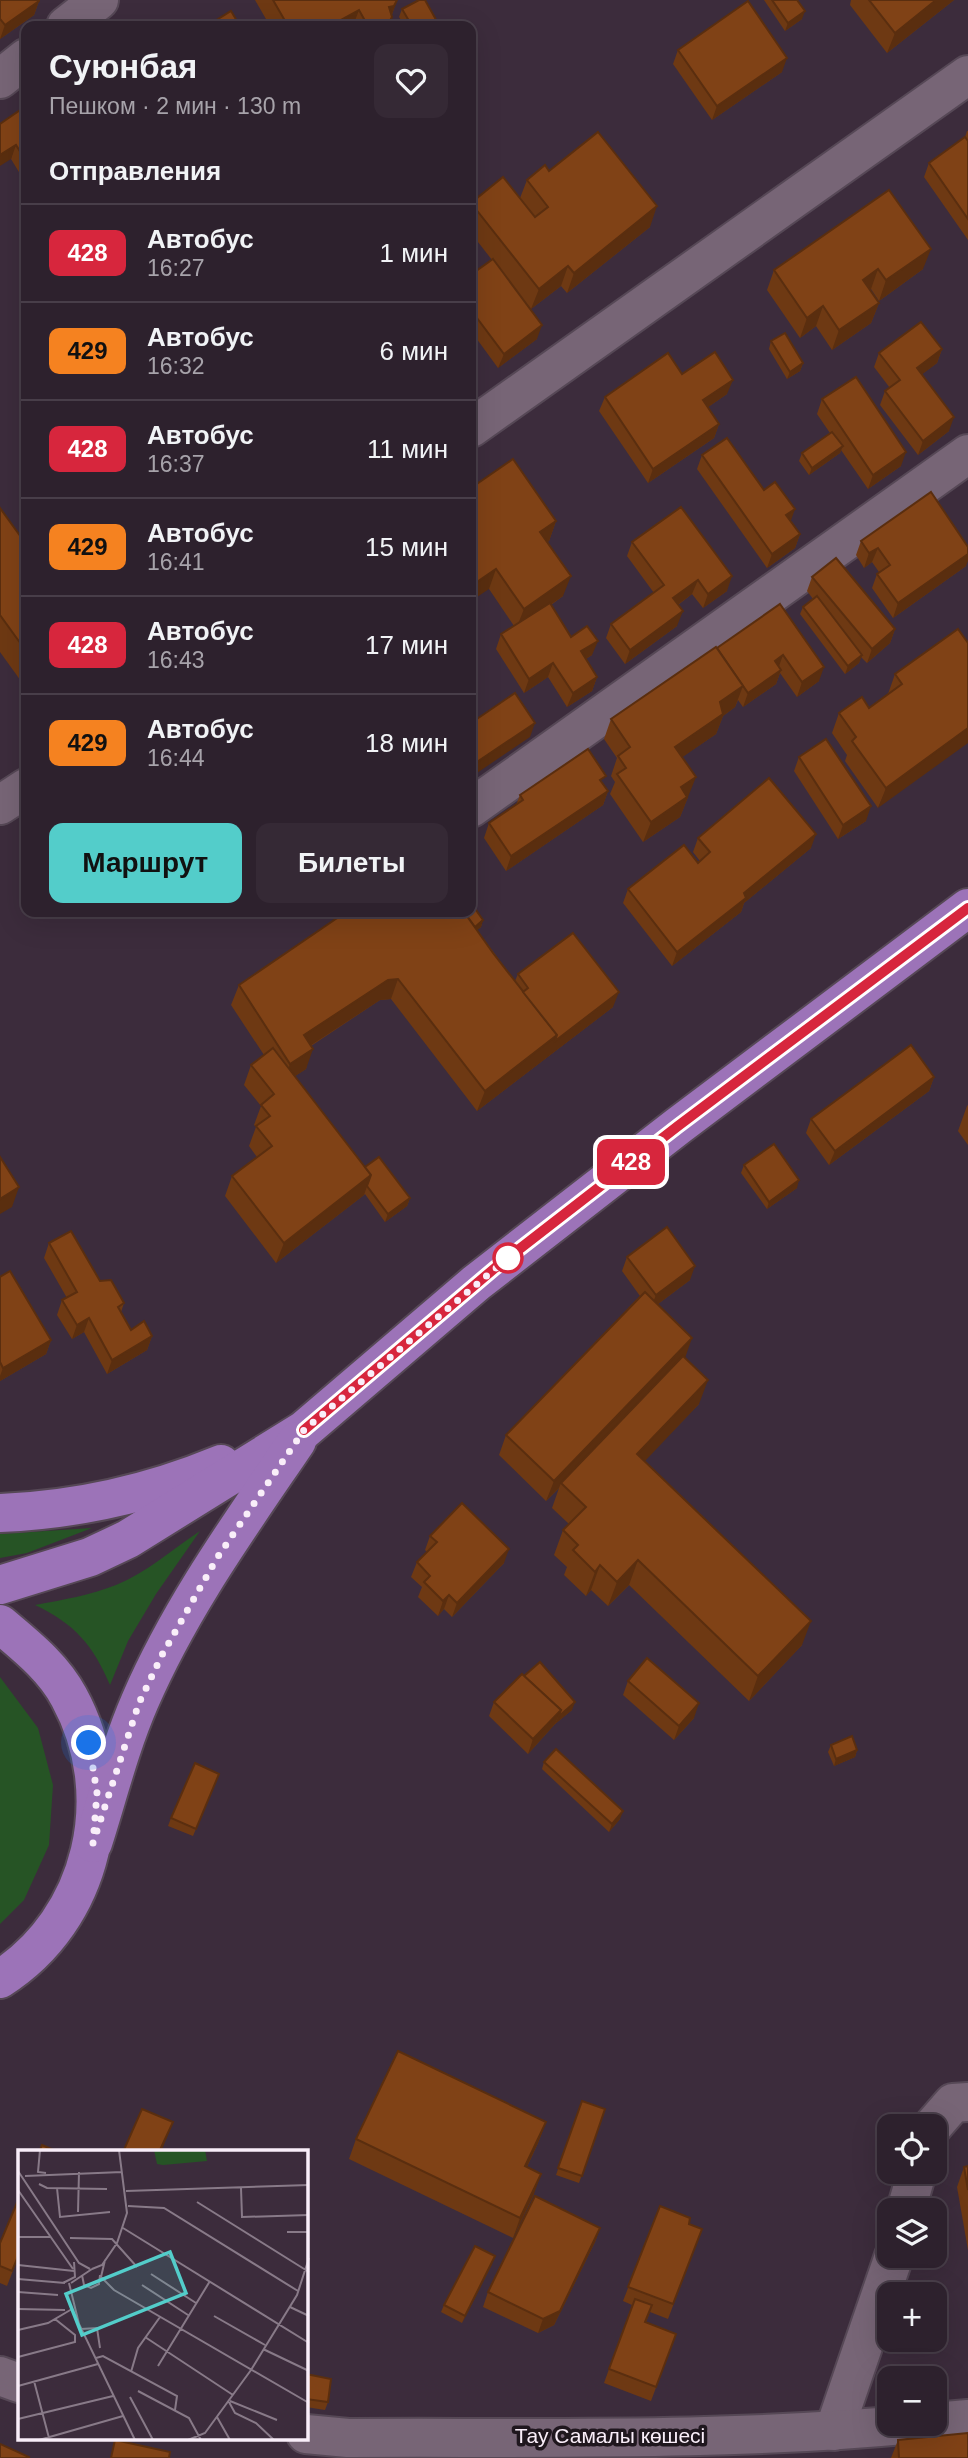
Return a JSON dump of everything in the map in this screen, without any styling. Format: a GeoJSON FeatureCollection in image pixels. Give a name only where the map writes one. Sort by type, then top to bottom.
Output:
{"type":"FeatureCollection","features":[{"type":"Feature","properties":{"kind":"main road"},"geometry":{"type":"LineString","coordinates":[[0,1585],[90,1557],[128,1539],[304,1430],[476,1283],[552,1223],[968,908]]}},
{"type":"Feature","properties":{"kind":"main road"},"geometry":{"type":"LineString","coordinates":[[0,1513],[82,1505],[143,1490],[215,1467],[304,1430]]}},
{"type":"Feature","properties":{"kind":"main road"},"geometry":{"type":"LineString","coordinates":[[1,1980],[45,1941],[75,1895],[139,1703],[162,1655],[217,1558],[304,1430]]}},
{"type":"Feature","properties":{"kind":"main road"},"geometry":{"type":"LineString","coordinates":[[0,1624],[38,1656],[69,1696],[89,1743],[97,1793],[93,1843]]}},
{"type":"Feature","properties":{"kind":"street"},"geometry":{"type":"LineString","coordinates":[[72,21],[99,0]]}},
{"type":"Feature","properties":{"kind":"street"},"geometry":{"type":"LineString","coordinates":[[0,79],[21,62]]}},
{"type":"Feature","properties":{"kind":"street"},"geometry":{"type":"LineString","coordinates":[[476,424],[968,75]]}},
{"type":"Feature","properties":{"kind":"street"},"geometry":{"type":"LineString","coordinates":[[476,804],[968,454]]}},
{"type":"Feature","properties":{"kind":"street"},"geometry":{"type":"LineString","coordinates":[[0,805],[21,792]]}},
{"type":"Feature","properties":{"kind":"street"},"geometry":{"type":"LineString","coordinates":[[943,2114],[953,2103],[968,2102]]}},
{"type":"Feature","properties":{"kind":"street"},"geometry":{"type":"LineString","coordinates":[[834,2431],[890,2268]]}},
{"type":"Feature","properties":{"kind":"street"},"geometry":{"type":"LineString","coordinates":[[0,2376],[18,2383]]}},
{"type":"Feature","properties":{"kind":"street"},"geometry":{"type":"LineString","coordinates":[[947,2421],[968,2419]]}},
{"type":"Feature","properties":{"kind":"street","name":"Тау Самалы көшесі"},"geometry":{"type":"LineString","coordinates":[[308,2435],[346,2448],[877,2427]]}},
{"type":"Feature","properties":{"kind":"green space"},"geometry":{"type":"Polygon","coordinates":[[[92,1528],[27,1553],[0,1558],[0,1534],[92,1528]]]}},
{"type":"Feature","properties":{"kind":"green space"},"geometry":{"type":"Polygon","coordinates":[[[200,1531],[156,1594],[128,1641],[110,1685],[97,1658],[81,1637],[61,1620],[35,1605],[116,1585],[149,1567],[200,1531]]]}},
{"type":"Feature","properties":{"kind":"green space"},"geometry":{"type":"Polygon","coordinates":[[[0,1677],[38,1728],[53,1785],[49,1845],[24,1900],[0,1924],[0,1677]]]}},
{"type":"Feature","properties":{"kind":"building"},"geometry":{"type":"Polygon","coordinates":[[[0,0],[39,1],[5,25],[0,19],[0,0]]]}},
{"type":"Feature","properties":{"kind":"building"},"geometry":{"type":"Polygon","coordinates":[[[273,0],[397,0],[394,6],[389,7],[392,17],[390,21],[365,21],[359,10],[339,21],[285,21],[273,0]]]}},
{"type":"Feature","properties":{"kind":"building"},"geometry":{"type":"Polygon","coordinates":[[[419,0],[425,0],[437,21],[409,21],[402,9],[419,0]]]}},
{"type":"Feature","properties":{"kind":"building"},"geometry":{"type":"Polygon","coordinates":[[[772,0],[797,0],[805,11],[788,23],[772,0]]]}},
{"type":"Feature","properties":{"kind":"building"},"geometry":{"type":"Polygon","coordinates":[[[869,0],[936,0],[895,33],[869,0]]]}},
{"type":"Feature","properties":{"kind":"building"},"geometry":{"type":"Polygon","coordinates":[[[748,1],[787,58],[717,106],[678,50],[748,1]]]}},
{"type":"Feature","properties":{"kind":"building"},"geometry":{"type":"Polygon","coordinates":[[[231,11],[237,21],[215,21],[231,11]]]}},
{"type":"Feature","properties":{"kind":"building"},"geometry":{"type":"Polygon","coordinates":[[[21,109],[21,153],[16,145],[0,155],[0,124],[21,109]]]}},
{"type":"Feature","properties":{"kind":"building"},"geometry":{"type":"Polygon","coordinates":[[[598,132],[657,206],[574,273],[568,266],[539,289],[476,209],[476,199],[503,177],[535,217],[548,207],[527,180],[545,165],[549,171],[598,132]]]}},
{"type":"Feature","properties":{"kind":"building"},"geometry":{"type":"Polygon","coordinates":[[[965,137],[968,141],[968,219],[929,163],[965,137]]]}},
{"type":"Feature","properties":{"kind":"building"},"geometry":{"type":"Polygon","coordinates":[[[889,190],[931,249],[886,280],[878,269],[863,280],[879,303],[839,330],[823,306],[807,318],[774,270],[889,190]]]}},
{"type":"Feature","properties":{"kind":"building"},"geometry":{"type":"Polygon","coordinates":[[[493,259],[542,325],[504,354],[476,317],[476,271],[493,259]]]}},
{"type":"Feature","properties":{"kind":"building"},"geometry":{"type":"Polygon","coordinates":[[[921,322],[942,349],[917,368],[954,417],[923,441],[885,391],[900,380],[879,353],[921,322]]]}},
{"type":"Feature","properties":{"kind":"building"},"geometry":{"type":"Polygon","coordinates":[[[785,333],[803,363],[790,372],[771,341],[785,333]]]}},
{"type":"Feature","properties":{"kind":"building"},"geometry":{"type":"Polygon","coordinates":[[[715,352],[733,380],[703,400],[719,424],[653,469],[605,397],[668,353],[682,374],[715,352]]]}},
{"type":"Feature","properties":{"kind":"building"},"geometry":{"type":"Polygon","coordinates":[[[856,377],[906,452],[873,475],[822,399],[856,377]]]}},
{"type":"Feature","properties":{"kind":"building"},"geometry":{"type":"Polygon","coordinates":[[[832,432],[843,446],[812,468],[802,453],[832,432]]]}},
{"type":"Feature","properties":{"kind":"building"},"geometry":{"type":"Polygon","coordinates":[[[727,438],[764,490],[775,482],[795,509],[786,515],[800,534],[772,554],[702,455],[727,438]]]}},
{"type":"Feature","properties":{"kind":"building"},"geometry":{"type":"Polygon","coordinates":[[[513,459],[556,521],[540,532],[571,576],[524,609],[496,569],[476,583],[476,485],[513,459]]]}},
{"type":"Feature","properties":{"kind":"building"},"geometry":{"type":"Polygon","coordinates":[[[931,492],[968,547],[968,554],[898,603],[877,574],[890,565],[878,548],[869,553],[861,541],[931,492]]]}},
{"type":"Feature","properties":{"kind":"building"},"geometry":{"type":"Polygon","coordinates":[[[681,507],[732,576],[708,594],[698,580],[673,598],[683,611],[630,650],[611,624],[664,585],[632,542],[681,507]]]}},
{"type":"Feature","properties":{"kind":"building"},"geometry":{"type":"Polygon","coordinates":[[[0,508],[21,537],[21,644],[0,615],[0,508]]]}},
{"type":"Feature","properties":{"kind":"building"},"geometry":{"type":"Polygon","coordinates":[[[836,558],[895,629],[872,649],[812,577],[836,558]]]}},
{"type":"Feature","properties":{"kind":"building"},"geometry":{"type":"Polygon","coordinates":[[[817,596],[862,655],[848,666],[803,607],[817,596]]]}},
{"type":"Feature","properties":{"kind":"building"},"geometry":{"type":"Polygon","coordinates":[[[550,603],[571,637],[587,626],[598,641],[581,651],[597,677],[573,693],[553,663],[529,679],[501,634],[550,603]]]}},
{"type":"Feature","properties":{"kind":"building"},"geometry":{"type":"Polygon","coordinates":[[[780,604],[824,667],[802,682],[783,655],[775,661],[781,670],[748,693],[717,648],[780,604]]]}},
{"type":"Feature","properties":{"kind":"building"},"geometry":{"type":"Polygon","coordinates":[[[958,629],[968,643],[968,728],[886,788],[852,741],[856,737],[839,713],[862,697],[869,708],[902,684],[895,674],[958,629]]]}},
{"type":"Feature","properties":{"kind":"building"},"geometry":{"type":"Polygon","coordinates":[[[716,647],[743,686],[720,702],[723,714],[675,747],[696,777],[681,787],[687,797],[651,822],[617,774],[626,768],[618,756],[630,747],[611,719],[716,647]]]}},
{"type":"Feature","properties":{"kind":"building"},"geometry":{"type":"Polygon","coordinates":[[[515,693],[535,723],[476,763],[476,720],[515,693]]]}},
{"type":"Feature","properties":{"kind":"building"},"geometry":{"type":"Polygon","coordinates":[[[826,739],[871,806],[843,825],[799,757],[826,739]]]}},
{"type":"Feature","properties":{"kind":"building"},"geometry":{"type":"Polygon","coordinates":[[[588,749],[606,776],[600,780],[608,791],[511,856],[489,823],[523,800],[520,795],[588,749]]]}},
{"type":"Feature","properties":{"kind":"building"},"geometry":{"type":"Polygon","coordinates":[[[769,778],[816,834],[744,893],[746,898],[677,952],[628,889],[684,845],[698,863],[710,852],[698,838],[769,778]]]}},
{"type":"Feature","properties":{"kind":"building"},"geometry":{"type":"Polygon","coordinates":[[[476,910],[483,920],[475,927],[468,917],[476,917],[476,910]]]}},
{"type":"Feature","properties":{"kind":"building"},"geometry":{"type":"Polygon","coordinates":[[[339,917],[468,917],[557,1035],[485,1091],[398,979],[388,980],[304,1035],[313,1049],[290,1064],[239,985],[339,917]]]}},
{"type":"Feature","properties":{"kind":"building"},"geometry":{"type":"Polygon","coordinates":[[[573,933],[619,992],[555,1041],[557,1035],[523,992],[528,988],[518,974],[573,933]]]}},
{"type":"Feature","properties":{"kind":"building"},"geometry":{"type":"Polygon","coordinates":[[[911,1045],[934,1077],[835,1151],[811,1119],[911,1045]]]}},
{"type":"Feature","properties":{"kind":"building"},"geometry":{"type":"Polygon","coordinates":[[[273,1048],[371,1175],[284,1243],[232,1176],[272,1146],[256,1126],[270,1116],[261,1105],[274,1094],[251,1065],[273,1048]]]}},
{"type":"Feature","properties":{"kind":"building"},"geometry":{"type":"Polygon","coordinates":[[[774,1144],[799,1180],[769,1202],[744,1165],[774,1144]]]}},
{"type":"Feature","properties":{"kind":"building"},"geometry":{"type":"Polygon","coordinates":[[[0,1157],[19,1187],[0,1199],[0,1157]]]}},
{"type":"Feature","properties":{"kind":"building"},"geometry":{"type":"Polygon","coordinates":[[[379,1157],[410,1198],[388,1214],[367,1186],[371,1175],[365,1167],[379,1157]]]}},
{"type":"Feature","properties":{"kind":"building"},"geometry":{"type":"Polygon","coordinates":[[[667,1227],[695,1266],[656,1295],[627,1257],[667,1227]]]}},
{"type":"Feature","properties":{"kind":"building"},"geometry":{"type":"Polygon","coordinates":[[[71,1231],[100,1281],[111,1280],[124,1303],[118,1307],[131,1330],[144,1321],[152,1336],[112,1360],[89,1318],[77,1325],[62,1300],[77,1292],[49,1243],[71,1231]]]}},
{"type":"Feature","properties":{"kind":"building"},"geometry":{"type":"Polygon","coordinates":[[[10,1271],[51,1340],[3,1368],[0,1362],[0,1277],[10,1271]]]}},
{"type":"Feature","properties":{"kind":"building"},"geometry":{"type":"Polygon","coordinates":[[[645,1292],[692,1338],[554,1481],[506,1435],[645,1292]]]}},
{"type":"Feature","properties":{"kind":"building"},"geometry":{"type":"Polygon","coordinates":[[[683,1356],[708,1380],[637,1454],[811,1621],[758,1676],[638,1560],[617,1582],[600,1565],[595,1572],[573,1550],[578,1545],[563,1530],[586,1507],[561,1483],[683,1356]]]}},
{"type":"Feature","properties":{"kind":"building"},"geometry":{"type":"Polygon","coordinates":[[[462,1503],[509,1549],[457,1603],[449,1595],[443,1601],[424,1582],[430,1576],[417,1562],[437,1542],[430,1536],[462,1503]]]}},
{"type":"Feature","properties":{"kind":"building"},"geometry":{"type":"Polygon","coordinates":[[[647,1658],[699,1703],[679,1726],[628,1681],[647,1658]]]}},
{"type":"Feature","properties":{"kind":"building"},"geometry":{"type":"Polygon","coordinates":[[[540,1662],[575,1702],[558,1717],[561,1710],[524,1676],[540,1662]]]}},
{"type":"Feature","properties":{"kind":"building"},"geometry":{"type":"Polygon","coordinates":[[[522,1674],[561,1710],[533,1739],[494,1702],[522,1674]]]}},
{"type":"Feature","properties":{"kind":"building"},"geometry":{"type":"Polygon","coordinates":[[[852,1736],[857,1750],[836,1759],[831,1745],[852,1736]]]}},
{"type":"Feature","properties":{"kind":"building"},"geometry":{"type":"Polygon","coordinates":[[[556,1749],[623,1811],[612,1824],[544,1762],[556,1749]]]}},
{"type":"Feature","properties":{"kind":"building"},"geometry":{"type":"Polygon","coordinates":[[[195,1763],[219,1774],[196,1829],[171,1818],[195,1763]]]}},
{"type":"Feature","properties":{"kind":"building"},"geometry":{"type":"Polygon","coordinates":[[[398,2051],[546,2122],[525,2166],[541,2174],[520,2218],[356,2139],[398,2051]]]}},
{"type":"Feature","properties":{"kind":"building"},"geometry":{"type":"Polygon","coordinates":[[[582,2101],[605,2109],[582,2176],[558,2168],[582,2101]]]}},
{"type":"Feature","properties":{"kind":"building"},"geometry":{"type":"Polygon","coordinates":[[[142,2109],[173,2122],[160,2150],[124,2150],[142,2109]]]}},
{"type":"Feature","properties":{"kind":"building"},"geometry":{"type":"Polygon","coordinates":[[[42,2145],[53,2150],[40,2150],[42,2145]]]}},
{"type":"Feature","properties":{"kind":"building"},"geometry":{"type":"Polygon","coordinates":[[[968,2166],[968,2190],[964,2167],[968,2166]]]}},
{"type":"Feature","properties":{"kind":"building"},"geometry":{"type":"Polygon","coordinates":[[[535,2196],[600,2228],[560,2311],[543,2319],[488,2292],[535,2196]]]}},
{"type":"Feature","properties":{"kind":"building"},"geometry":{"type":"Polygon","coordinates":[[[18,2200],[18,2256],[12,2271],[0,2266],[0,2243],[18,2200]]]}},
{"type":"Feature","properties":{"kind":"building"},"geometry":{"type":"Polygon","coordinates":[[[660,2206],[690,2218],[689,2224],[702,2229],[673,2304],[628,2287],[660,2206]]]}},
{"type":"Feature","properties":{"kind":"building"},"geometry":{"type":"Polygon","coordinates":[[[475,2246],[495,2256],[465,2316],[444,2305],[475,2246]]]}},
{"type":"Feature","properties":{"kind":"building"},"geometry":{"type":"Polygon","coordinates":[[[635,2299],[652,2305],[645,2322],[676,2334],[656,2387],[609,2369],[635,2299]]]}},
{"type":"Feature","properties":{"kind":"building"},"geometry":{"type":"Polygon","coordinates":[[[308,2374],[331,2379],[328,2402],[308,2399],[308,2374]]]}},
{"type":"Feature","properties":{"kind":"building"},"geometry":{"type":"Polygon","coordinates":[[[968,2433],[968,2458],[899,2458],[898,2440],[968,2433]]]}},
{"type":"Feature","properties":{"kind":"building"},"geometry":{"type":"Polygon","coordinates":[[[115,2440],[170,2452],[169,2458],[111,2458],[115,2440]]]}},
{"type":"Feature","properties":{"kind":"building"},"geometry":{"type":"Polygon","coordinates":[[[0,2444],[29,2457],[0,2458],[0,2444]]]}},
{"type":"Feature","properties":{"kind":"bus line","name":"428"},"geometry":{"type":"LineString","coordinates":[[304,1430],[495,1268],[678,1126],[968,908]]}},
{"type":"Feature","properties":{"kind":"route"},"geometry":{"type":"LineString","coordinates":[[89,1743],[97,1793],[93,1843],[139,1703],[162,1655],[217,1558],[304,1430],[515,1252],[508,1258]]}}]}
